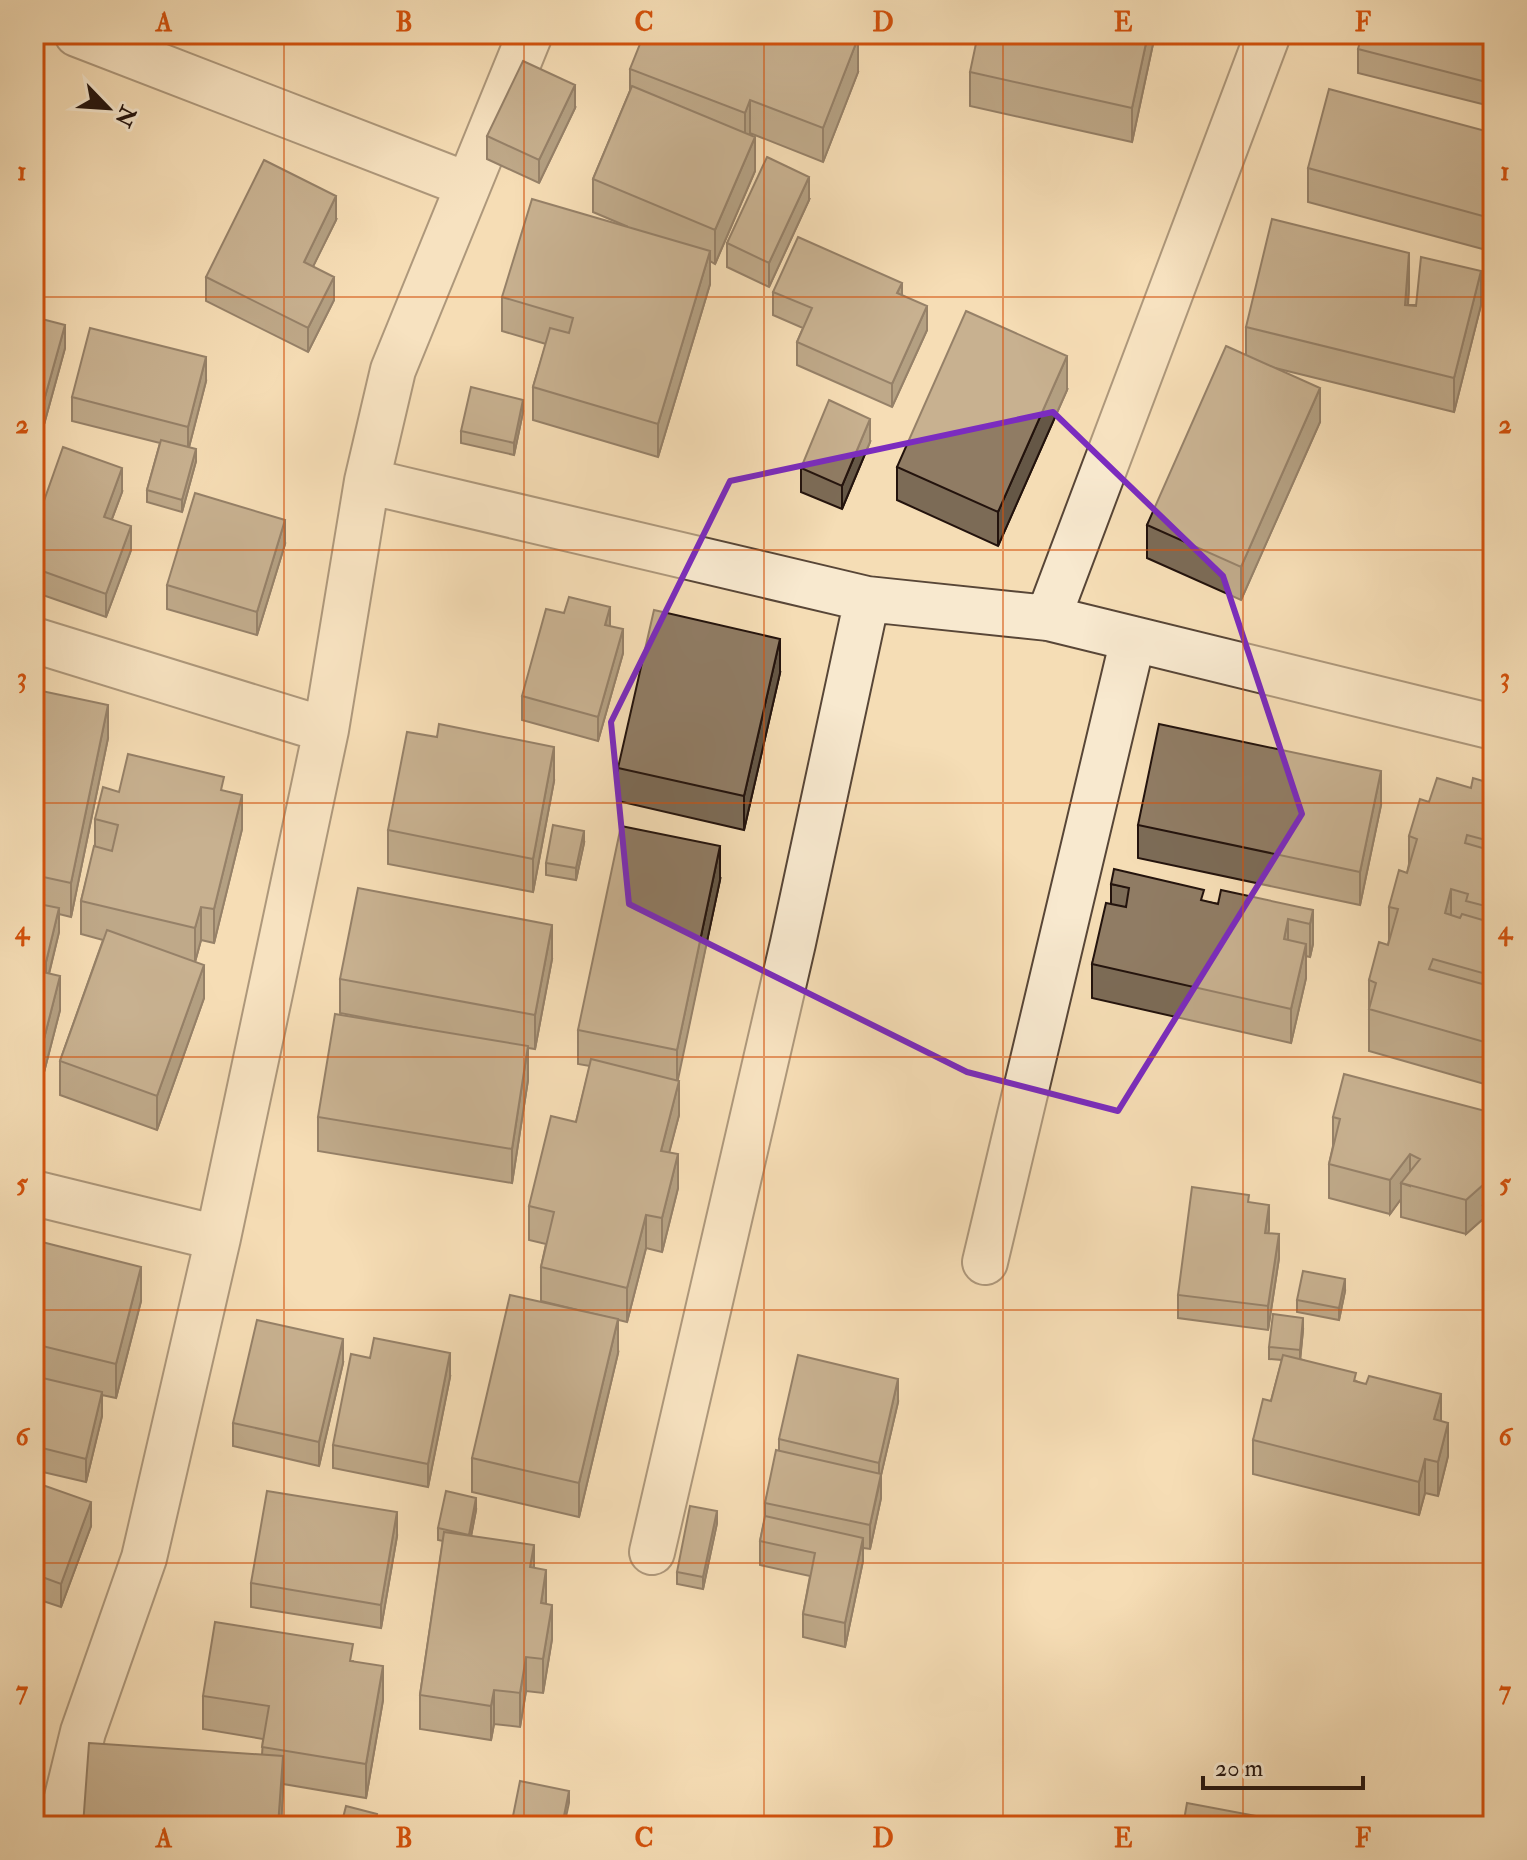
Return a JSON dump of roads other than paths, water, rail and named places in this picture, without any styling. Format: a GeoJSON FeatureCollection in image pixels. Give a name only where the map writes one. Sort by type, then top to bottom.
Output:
{"type":"FeatureCollection","features":[{"type":"Feature","properties":{"kind":"street"},"geometry":{"type":"LineString","coordinates":[[77,34],[468,185]]}},
{"type":"Feature","properties":{"kind":"street"},"geometry":{"type":"LineString","coordinates":[[60,1826],[83,1732],[144,1558],[218,1238],[326,730],[367,481],[393,370],[530,34]]}},
{"type":"Feature","properties":{"kind":"street"},"geometry":{"type":"LineString","coordinates":[[1048,618],[1268,34]]}},
{"type":"Feature","properties":{"kind":"street"},"geometry":{"type":"LineString","coordinates":[[367,481],[867,599],[1048,618],[1493,727]]}},
{"type":"Feature","properties":{"kind":"street"},"geometry":{"type":"LineString","coordinates":[[652,1552],[793,943],[867,599]]}},
{"type":"Feature","properties":{"kind":"street"},"geometry":{"type":"LineString","coordinates":[[985,1262],[1133,639]]}},
{"type":"Feature","properties":{"kind":"street"},"geometry":{"type":"LineString","coordinates":[[34,640],[326,730]]}},
{"type":"Feature","properties":{"kind":"street"},"geometry":{"type":"LineString","coordinates":[[34,1193],[218,1238]]}}]}
